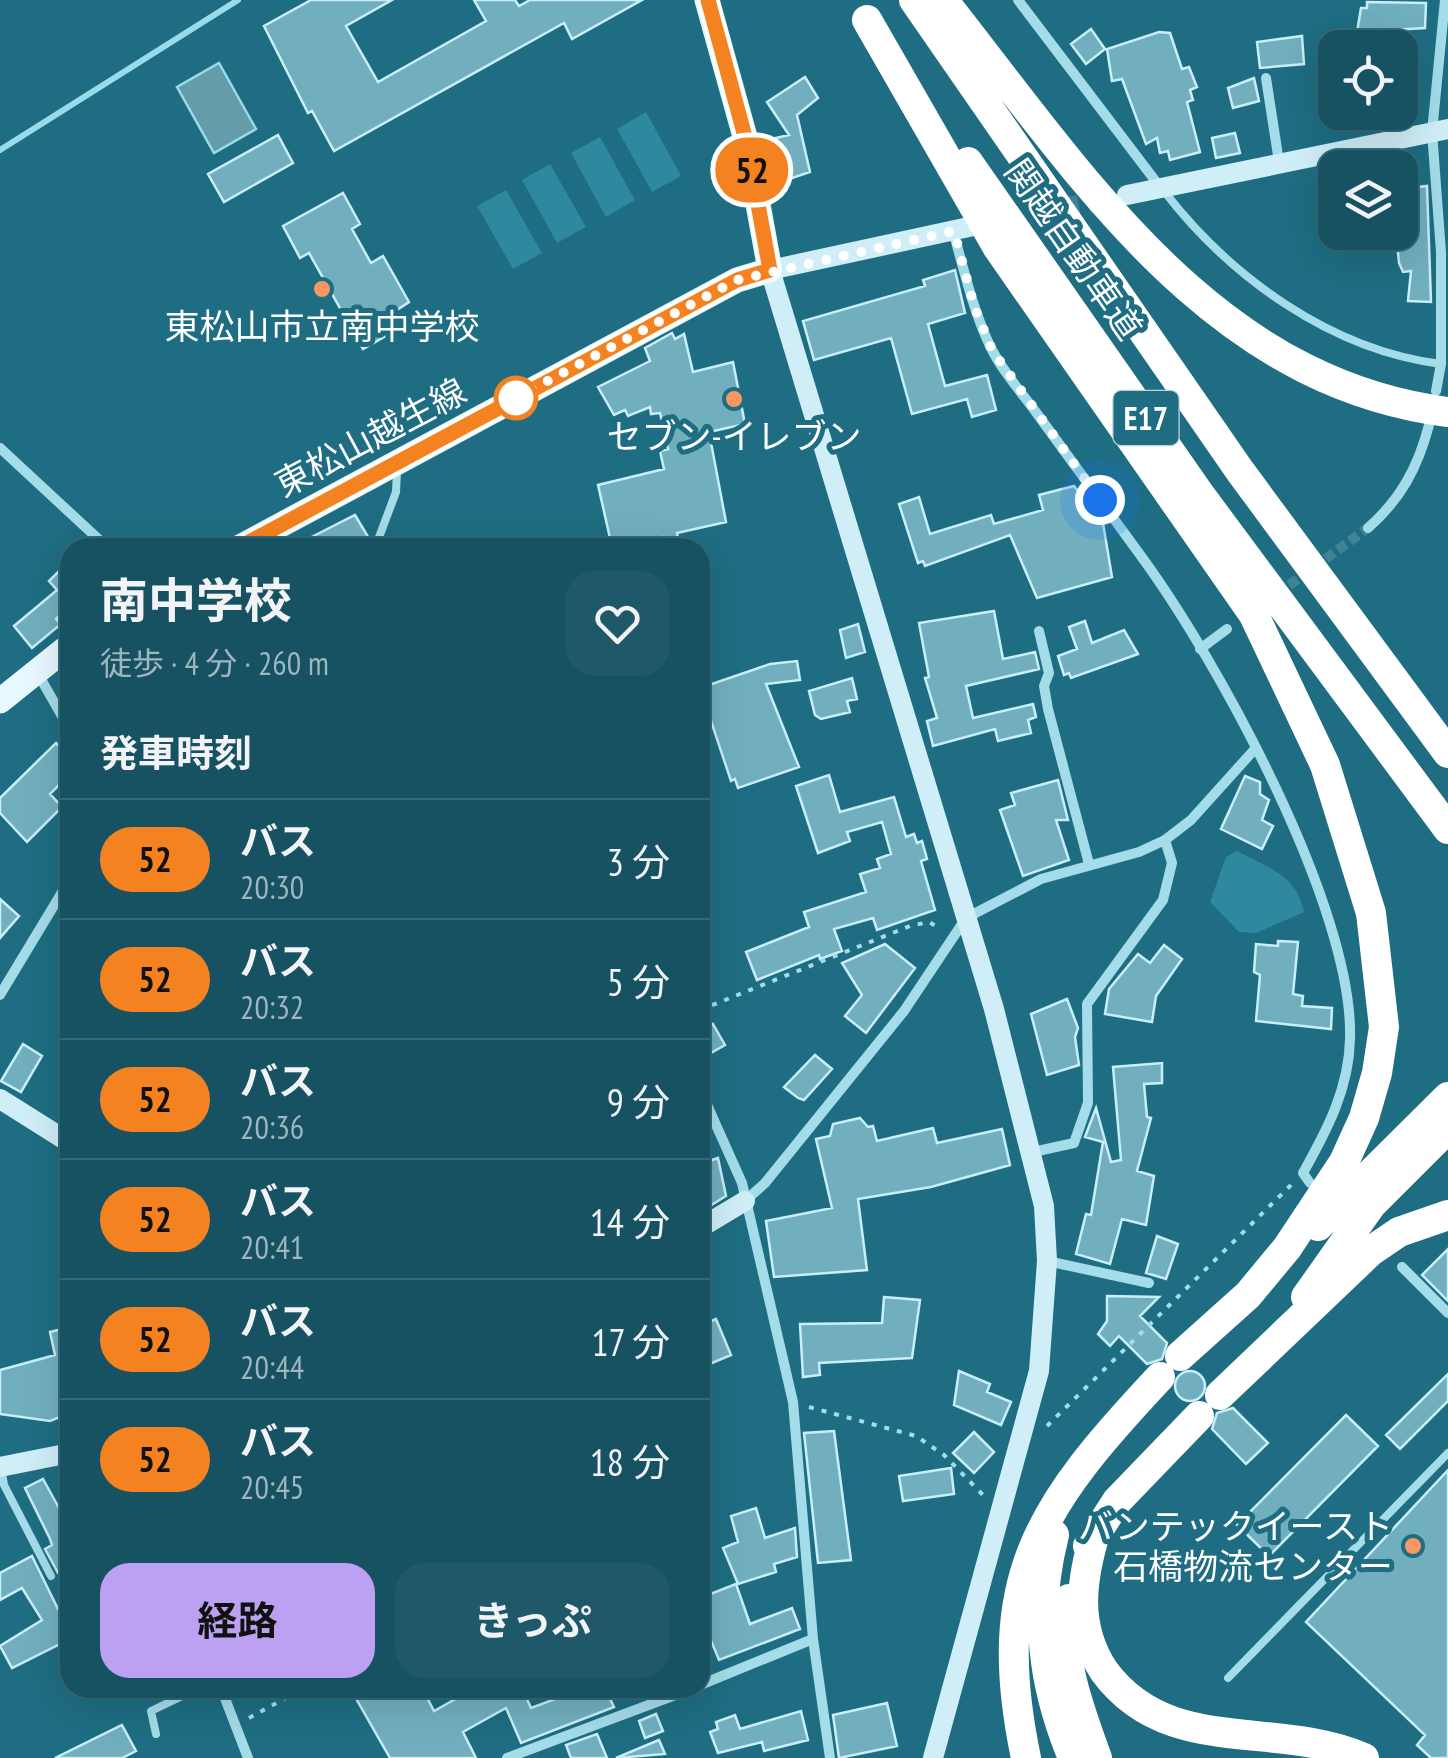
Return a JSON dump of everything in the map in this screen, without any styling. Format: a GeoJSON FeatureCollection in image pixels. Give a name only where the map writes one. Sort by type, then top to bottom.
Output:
{"type":"FeatureCollection","features":[{"type":"Feature","properties":{"kind":"highway","name":"関越自動車道"},"geometry":{"type":"LineString","coordinates":[[914,0],[1240,471],[1448,754]]}},
{"type":"Feature","properties":{"kind":"highway"},"geometry":{"type":"LineString","coordinates":[[944,0],[1102,202],[1194,297],[1236,330],[1309,373],[1393,403],[1438,409]]}},
{"type":"Feature","properties":{"kind":"highway","name":"関越自動車道"},"geometry":{"type":"LineString","coordinates":[[861,10],[1201,496],[1448,829]]}},
{"type":"Feature","properties":{"kind":"highway"},"geometry":{"type":"LineString","coordinates":[[861,10],[998,248],[1254,614],[1310,728],[1350,838],[1371,913],[1381,974],[1384,1027],[1378,1074],[1344,1162],[1287,1248],[1248,1295]]}},
{"type":"Feature","properties":{"kind":"highway"},"geometry":{"type":"LineString","coordinates":[[1026,1758],[1012,1668],[1020,1581],[1049,1514],[1084,1463],[1170,1367],[1448,1097]]}},
{"type":"Feature","properties":{"kind":"highway"},"geometry":{"type":"LineString","coordinates":[[1282,1336],[1343,1239],[1448,1128]]}},
{"type":"Feature","properties":{"kind":"highway"},"geometry":{"type":"LineString","coordinates":[[1097,1758],[1072,1681],[1066,1641],[1075,1573],[1096,1530],[1143,1470],[1371,1251],[1399,1232],[1448,1215]]}},
{"type":"Feature","properties":{"kind":"highway"},"geometry":{"type":"LineString","coordinates":[[1073,1758],[1048,1682],[1041,1607],[1056,1523],[1084,1463]]}},
{"type":"Feature","properties":{"kind":"highway"},"geometry":{"type":"LineString","coordinates":[[1096,1530],[1086,1562],[1082,1616],[1100,1666],[1117,1691],[1141,1713],[1170,1728],[1298,1742],[1364,1758]]}},
{"type":"Feature","properties":{"kind":"main road"},"geometry":{"type":"LineString","coordinates":[[708,0],[747,144],[770,270]]}},
{"type":"Feature","properties":{"kind":"main road","name":"東松山越生線"},"geometry":{"type":"LineString","coordinates":[[256,538],[737,280],[770,270]]}},
{"type":"Feature","properties":{"kind":"main road"},"geometry":{"type":"LineString","coordinates":[[0,701],[60,653]]}},
{"type":"Feature","properties":{"kind":"street"},"geometry":{"type":"LineString","coordinates":[[1018,0],[1161,188]]}},
{"type":"Feature","properties":{"kind":"street"},"geometry":{"type":"LineString","coordinates":[[1368,528],[1406,486],[1438,409],[1444,365],[1440,131],[1444,0]]}},
{"type":"Feature","properties":{"kind":"street"},"geometry":{"type":"LineString","coordinates":[[1266,78],[1279,162]]}},
{"type":"Feature","properties":{"kind":"street"},"geometry":{"type":"LineString","coordinates":[[1127,195],[1440,131]]}},
{"type":"Feature","properties":{"kind":"street"},"geometry":{"type":"LineString","coordinates":[[933,1758],[1039,1371],[1047,1261],[1044,1206],[1032,1152],[960,927],[770,270],[978,224]]}},
{"type":"Feature","properties":{"kind":"street"},"geometry":{"type":"LineString","coordinates":[[954,231],[974,306],[992,350],[1145,562],[1200,649],[1292,823],[1346,984],[1350,1039],[1343,1094],[1306,1178]]}},
{"type":"Feature","properties":{"kind":"street"},"geometry":{"type":"LineString","coordinates":[[0,448],[97,538]]}},
{"type":"Feature","properties":{"kind":"street"},"geometry":{"type":"LineString","coordinates":[[1200,649],[1228,630]]}},
{"type":"Feature","properties":{"kind":"street"},"geometry":{"type":"LineString","coordinates":[[1039,631],[1049,673],[1044,686],[1048,709],[1089,864]]}},
{"type":"Feature","properties":{"kind":"street"},"geometry":{"type":"LineString","coordinates":[[37,671],[60,712]]}},
{"type":"Feature","properties":{"kind":"street"},"geometry":{"type":"LineString","coordinates":[[710,1222],[745,1201],[838,1095],[904,1011],[960,927],[1041,879],[1140,852],[1165,840],[1191,820],[1254,750]]}},
{"type":"Feature","properties":{"kind":"street"},"geometry":{"type":"LineString","coordinates":[[1032,1152],[1074,1143],[1088,1103],[1087,1004],[1163,900],[1172,863],[1165,840]]}},
{"type":"Feature","properties":{"kind":"street"},"geometry":{"type":"LineString","coordinates":[[0,995],[60,896]]}},
{"type":"Feature","properties":{"kind":"street"},"geometry":{"type":"LineString","coordinates":[[0,1099],[60,1137]]}},
{"type":"Feature","properties":{"kind":"street"},"geometry":{"type":"LineString","coordinates":[[710,1108],[745,1201],[793,1402],[814,1639],[830,1758]]}},
{"type":"Feature","properties":{"kind":"street"},"geometry":{"type":"LineString","coordinates":[[1047,1261],[1149,1283]]}},
{"type":"Feature","properties":{"kind":"street"},"geometry":{"type":"LineString","coordinates":[[1402,1267],[1448,1313]]}},
{"type":"Feature","properties":{"kind":"street"},"geometry":{"type":"LineString","coordinates":[[0,1467],[60,1455]]}},
{"type":"Feature","properties":{"kind":"street"},"geometry":{"type":"LineString","coordinates":[[710,1681],[814,1639]]}},
{"type":"Feature","properties":{"kind":"street"},"geometry":{"type":"LineString","coordinates":[[226,1698],[248,1758]]}},
{"type":"Feature","properties":{"kind":"street"},"geometry":{"type":"LineString","coordinates":[[506,1758],[665,1698]]}},
{"type":"Feature","properties":{"kind":"lane"},"geometry":{"type":"LineString","coordinates":[[1161,188],[1190,226],[1251,281],[1300,312],[1352,338],[1418,362],[1444,365]]}},
{"type":"Feature","properties":{"kind":"lane"},"geometry":{"type":"LineString","coordinates":[[379,538],[396,492],[397,462]]}},
{"type":"Feature","properties":{"kind":"lane"},"geometry":{"type":"LineString","coordinates":[[1228,1678],[1448,1453]]}},
{"type":"Feature","properties":{"kind":"lane"},"geometry":{"type":"LineString","coordinates":[[0,1467],[4,1484],[51,1576]]}},
{"type":"Feature","properties":{"kind":"lane"},"geometry":{"type":"LineString","coordinates":[[156,1734],[151,1711],[178,1698]]}},
{"type":"Feature","properties":{"kind":"path"},"geometry":{"type":"LineString","coordinates":[[710,1006],[910,926],[929,922],[960,927]]}},
{"type":"Feature","properties":{"kind":"path"},"geometry":{"type":"LineString","coordinates":[[1044,1429],[1306,1178]]}},
{"type":"Feature","properties":{"kind":"path"},"geometry":{"type":"LineString","coordinates":[[793,1402],[916,1436],[944,1455],[1000,1512]]}},
{"type":"Feature","properties":{"kind":"path"},"geometry":{"type":"LineString","coordinates":[[236,1725],[286,1698]]}},
{"type":"Feature","properties":{"kind":"shaded area"},"geometry":{"type":"Polygon","coordinates":[[[219,63],[256,129],[214,153],[177,87],[219,63]]]}},
{"type":"Feature","properties":{"kind":"shaded area"},"geometry":{"type":"Polygon","coordinates":[[[646,112],[681,176],[652,192],[617,129],[646,112]]]}},
{"type":"Feature","properties":{"kind":"shaded area"},"geometry":{"type":"Polygon","coordinates":[[[600,137],[635,200],[606,217],[571,153],[600,137]]]}},
{"type":"Feature","properties":{"kind":"shaded area"},"geometry":{"type":"Polygon","coordinates":[[[550,164],[586,227],[557,243],[522,180],[550,164]]]}},
{"type":"Feature","properties":{"kind":"shaded area"},"geometry":{"type":"Polygon","coordinates":[[[506,190],[542,253],[513,269],[477,206],[506,190]]]}},
{"type":"Feature","properties":{"kind":"shaded area"},"geometry":{"type":"Polygon","coordinates":[[[1237,851],[1288,881],[1304,912],[1256,933],[1239,932],[1210,902],[1226,857],[1237,851]]]}},
{"type":"Feature","properties":{"kind":"building"},"geometry":{"type":"Polygon","coordinates":[[[311,0],[392,0],[346,26],[378,82],[486,21],[474,0],[515,0],[519,6],[530,0],[642,0],[572,39],[564,23],[334,151],[312,111],[308,113],[264,26],[311,0]]]}},
{"type":"Feature","properties":{"kind":"building"},"geometry":{"type":"Polygon","coordinates":[[[1367,2],[1426,3],[1425,28],[1357,30],[1361,8],[1367,8],[1367,2]]]}},
{"type":"Feature","properties":{"kind":"building"},"geometry":{"type":"Polygon","coordinates":[[[1091,29],[1105,49],[1086,64],[1071,44],[1091,29]]]}},
{"type":"Feature","properties":{"kind":"building"},"geometry":{"type":"Polygon","coordinates":[[[1159,32],[1170,33],[1182,69],[1189,67],[1197,87],[1190,90],[1193,100],[1187,102],[1200,152],[1170,160],[1168,151],[1160,153],[1157,138],[1146,144],[1122,79],[1112,81],[1107,49],[1159,32]]]}},
{"type":"Feature","properties":{"kind":"building"},"geometry":{"type":"Polygon","coordinates":[[[1302,36],[1304,64],[1260,68],[1257,42],[1302,36]]]}},
{"type":"Feature","properties":{"kind":"building"},"geometry":{"type":"Polygon","coordinates":[[[805,77],[818,98],[797,115],[810,172],[783,181],[771,173],[767,140],[789,135],[767,102],[805,77]]]}},
{"type":"Feature","properties":{"kind":"building"},"geometry":{"type":"Polygon","coordinates":[[[1254,78],[1259,101],[1233,108],[1228,88],[1254,78]]]}},
{"type":"Feature","properties":{"kind":"building"},"geometry":{"type":"Polygon","coordinates":[[[1235,133],[1240,153],[1216,158],[1212,138],[1235,133]]]}},
{"type":"Feature","properties":{"kind":"building"},"geometry":{"type":"Polygon","coordinates":[[[278,135],[293,163],[224,202],[208,174],[278,135]]]}},
{"type":"Feature","properties":{"kind":"building"},"geometry":{"type":"Polygon","coordinates":[[[1427,186],[1431,302],[1408,301],[1411,271],[1403,272],[1399,263],[1398,250],[1418,250],[1418,187],[1427,186]]]}},
{"type":"Feature","properties":{"kind":"building"},"geometry":{"type":"Polygon","coordinates":[[[343,193],[360,224],[352,229],[371,263],[383,256],[409,302],[397,310],[405,325],[363,349],[309,253],[300,258],[283,226],[343,193]]]}},
{"type":"Feature","properties":{"kind":"building"},"geometry":{"type":"Polygon","coordinates":[[[955,270],[965,313],[928,324],[945,386],[987,375],[996,410],[972,417],[967,399],[912,414],[891,338],[814,360],[803,321],[925,286],[923,280],[955,270]]]}},
{"type":"Feature","properties":{"kind":"building"},"geometry":{"type":"Polygon","coordinates":[[[672,333],[675,339],[684,334],[693,372],[733,362],[745,424],[709,432],[726,522],[677,533],[678,538],[610,538],[598,485],[664,469],[660,451],[668,449],[660,413],[651,414],[650,407],[628,416],[625,410],[614,415],[598,387],[650,361],[645,348],[672,333]]]}},
{"type":"Feature","properties":{"kind":"building"},"geometry":{"type":"Polygon","coordinates":[[[1074,486],[1103,523],[1112,577],[1037,598],[1010,535],[925,566],[923,561],[918,563],[899,504],[919,497],[930,534],[991,515],[994,524],[1043,510],[1039,495],[1074,486]]]}},
{"type":"Feature","properties":{"kind":"building"},"geometry":{"type":"Polygon","coordinates":[[[355,515],[369,538],[310,538],[355,515]]]}},
{"type":"Feature","properties":{"kind":"building"},"geometry":{"type":"Polygon","coordinates":[[[60,570],[60,615],[56,619],[60,625],[32,648],[14,626],[57,590],[49,581],[60,570]]]}},
{"type":"Feature","properties":{"kind":"building"},"geometry":{"type":"Polygon","coordinates":[[[994,611],[1003,659],[1035,652],[1039,669],[966,686],[973,718],[1033,704],[1036,717],[1028,720],[1031,733],[998,741],[995,729],[933,746],[927,721],[937,718],[925,678],[929,677],[919,623],[994,611]]]}},
{"type":"Feature","properties":{"kind":"building"},"geometry":{"type":"Polygon","coordinates":[[[1085,621],[1092,643],[1124,630],[1138,654],[1071,678],[1069,673],[1064,675],[1058,656],[1077,649],[1069,627],[1085,621]]]}},
{"type":"Feature","properties":{"kind":"building"},"geometry":{"type":"Polygon","coordinates":[[[858,624],[865,652],[846,658],[840,630],[858,624]]]}},
{"type":"Feature","properties":{"kind":"building"},"geometry":{"type":"Polygon","coordinates":[[[797,661],[800,680],[766,684],[799,767],[738,788],[735,779],[731,781],[710,718],[710,685],[770,664],[797,661]]]}},
{"type":"Feature","properties":{"kind":"building"},"geometry":{"type":"Polygon","coordinates":[[[852,678],[857,699],[847,701],[850,712],[821,719],[815,715],[809,691],[852,678]]]}},
{"type":"Feature","properties":{"kind":"building"},"geometry":{"type":"Polygon","coordinates":[[[56,743],[60,747],[60,784],[50,794],[60,809],[27,842],[0,813],[0,798],[56,743]]]}},
{"type":"Feature","properties":{"kind":"building"},"geometry":{"type":"Polygon","coordinates":[[[829,775],[840,812],[894,797],[906,837],[914,834],[917,843],[922,841],[927,859],[921,861],[935,910],[877,930],[873,918],[834,929],[842,951],[820,959],[819,955],[757,980],[746,952],[809,927],[804,912],[866,892],[860,874],[880,868],[877,859],[891,854],[882,822],[847,832],[850,841],[818,853],[796,786],[829,775]]]}},
{"type":"Feature","properties":{"kind":"building"},"geometry":{"type":"Polygon","coordinates":[[[1245,776],[1260,782],[1260,794],[1269,800],[1262,820],[1273,826],[1262,849],[1221,829],[1245,776]]]}},
{"type":"Feature","properties":{"kind":"building"},"geometry":{"type":"Polygon","coordinates":[[[1058,780],[1068,820],[1056,820],[1069,860],[1023,876],[1000,810],[1015,805],[1011,793],[1058,780]]]}},
{"type":"Feature","properties":{"kind":"building"},"geometry":{"type":"Polygon","coordinates":[[[0,899],[19,916],[0,938],[0,899]]]}},
{"type":"Feature","properties":{"kind":"building"},"geometry":{"type":"Polygon","coordinates":[[[1278,941],[1298,942],[1293,994],[1303,996],[1302,1006],[1332,1008],[1331,1029],[1256,1021],[1260,975],[1254,972],[1256,944],[1278,946],[1278,941]]]}},
{"type":"Feature","properties":{"kind":"building"},"geometry":{"type":"Polygon","coordinates":[[[885,944],[915,968],[866,1033],[845,1016],[862,995],[842,963],[885,944]]]}},
{"type":"Feature","properties":{"kind":"building"},"geometry":{"type":"Polygon","coordinates":[[[1164,945],[1182,959],[1156,996],[1152,1022],[1105,1014],[1109,989],[1138,954],[1150,963],[1164,945]]]}},
{"type":"Feature","properties":{"kind":"building"},"geometry":{"type":"Polygon","coordinates":[[[1067,999],[1078,1028],[1075,1037],[1079,1065],[1047,1075],[1031,1014],[1067,999]]]}},
{"type":"Feature","properties":{"kind":"building"},"geometry":{"type":"Polygon","coordinates":[[[713,1024],[725,1045],[710,1053],[713,1024]]]}},
{"type":"Feature","properties":{"kind":"building"},"geometry":{"type":"Polygon","coordinates":[[[23,1044],[42,1056],[21,1092],[1,1081],[23,1044]]]}},
{"type":"Feature","properties":{"kind":"building"},"geometry":{"type":"Polygon","coordinates":[[[815,1055],[832,1069],[804,1100],[784,1087],[815,1055]]]}},
{"type":"Feature","properties":{"kind":"building"},"geometry":{"type":"Polygon","coordinates":[[[1162,1063],[1162,1083],[1144,1084],[1147,1117],[1151,1118],[1137,1171],[1154,1176],[1146,1225],[1122,1219],[1110,1264],[1076,1254],[1086,1214],[1091,1215],[1103,1142],[1085,1137],[1096,1108],[1111,1162],[1121,1160],[1113,1067],[1162,1063]]]}},
{"type":"Feature","properties":{"kind":"building"},"geometry":{"type":"Polygon","coordinates":[[[860,1118],[868,1127],[873,1126],[877,1141],[933,1128],[937,1143],[1002,1129],[1010,1165],[931,1187],[858,1199],[867,1270],[774,1277],[766,1221],[832,1208],[816,1139],[830,1136],[833,1124],[860,1118]]]}},
{"type":"Feature","properties":{"kind":"building"},"geometry":{"type":"Polygon","coordinates":[[[718,1158],[726,1196],[710,1206],[710,1161],[718,1158]]]}},
{"type":"Feature","properties":{"kind":"building"},"geometry":{"type":"Polygon","coordinates":[[[1157,1236],[1178,1244],[1166,1279],[1146,1273],[1157,1236]]]}},
{"type":"Feature","properties":{"kind":"building"},"geometry":{"type":"Polygon","coordinates":[[[1448,1249],[1448,1301],[1422,1275],[1448,1249]]]}},
{"type":"Feature","properties":{"kind":"building"},"geometry":{"type":"Polygon","coordinates":[[[1107,1296],[1159,1297],[1140,1316],[1167,1343],[1162,1359],[1147,1364],[1119,1336],[1110,1346],[1098,1334],[1107,1321],[1107,1296]]]}},
{"type":"Feature","properties":{"kind":"building"},"geometry":{"type":"Polygon","coordinates":[[[884,1297],[920,1300],[912,1358],[819,1363],[820,1375],[803,1377],[800,1324],[882,1323],[884,1297]]]}},
{"type":"Feature","properties":{"kind":"building"},"geometry":{"type":"Polygon","coordinates":[[[716,1319],[731,1355],[710,1364],[710,1322],[716,1319]]]}},
{"type":"Feature","properties":{"kind":"building"},"geometry":{"type":"Polygon","coordinates":[[[60,1330],[60,1417],[50,1421],[0,1414],[0,1370],[55,1355],[50,1332],[60,1330]]]}},
{"type":"Feature","properties":{"kind":"building"},"geometry":{"type":"Polygon","coordinates":[[[959,1371],[990,1384],[987,1392],[1011,1402],[1001,1425],[954,1405],[959,1371]]]}},
{"type":"Feature","properties":{"kind":"building"},"geometry":{"type":"Polygon","coordinates":[[[1190,1371],[1204,1380],[1205,1386],[1196,1400],[1190,1401],[1176,1392],[1175,1386],[1184,1372],[1190,1371]]]}},
{"type":"Feature","properties":{"kind":"building"},"geometry":{"type":"Polygon","coordinates":[[[1448,1374],[1448,1401],[1400,1449],[1386,1435],[1448,1374]]]}},
{"type":"Feature","properties":{"kind":"building"},"geometry":{"type":"Polygon","coordinates":[[[1233,1408],[1268,1443],[1246,1464],[1212,1429],[1217,1413],[1233,1408]]]}},
{"type":"Feature","properties":{"kind":"building"},"geometry":{"type":"Polygon","coordinates":[[[1346,1415],[1378,1446],[1269,1556],[1237,1525],[1346,1415]]]}},
{"type":"Feature","properties":{"kind":"building"},"geometry":{"type":"Polygon","coordinates":[[[834,1431],[851,1560],[818,1563],[804,1433],[834,1431]]]}},
{"type":"Feature","properties":{"kind":"building"},"geometry":{"type":"Polygon","coordinates":[[[974,1432],[994,1452],[974,1473],[953,1453],[974,1432]]]}},
{"type":"Feature","properties":{"kind":"building"},"geometry":{"type":"Polygon","coordinates":[[[951,1468],[954,1494],[903,1501],[899,1476],[951,1468]]]}},
{"type":"Feature","properties":{"kind":"building","name":"バンテックイースト 石橋物流センター"},"geometry":{"type":"Polygon","coordinates":[[[1448,1470],[1448,1758],[1431,1758],[1417,1745],[1425,1735],[1306,1622],[1448,1470]]]}},
{"type":"Feature","properties":{"kind":"building"},"geometry":{"type":"Polygon","coordinates":[[[43,1479],[60,1510],[58,1573],[45,1549],[52,1545],[50,1539],[25,1488],[43,1479]]]}},
{"type":"Feature","properties":{"kind":"building"},"geometry":{"type":"Polygon","coordinates":[[[756,1508],[765,1538],[795,1528],[797,1557],[774,1564],[776,1572],[738,1584],[723,1548],[738,1542],[731,1516],[756,1508]]]}},
{"type":"Feature","properties":{"kind":"building"},"geometry":{"type":"Polygon","coordinates":[[[32,1556],[60,1608],[60,1644],[12,1668],[0,1646],[42,1620],[22,1588],[0,1600],[0,1573],[32,1556]]]}},
{"type":"Feature","properties":{"kind":"building"},"geometry":{"type":"Polygon","coordinates":[[[736,1584],[750,1624],[792,1608],[800,1629],[719,1660],[710,1638],[710,1594],[736,1584]]]}},
{"type":"Feature","properties":{"kind":"building"},"geometry":{"type":"Polygon","coordinates":[[[356,1698],[427,1698],[434,1711],[457,1698],[526,1698],[531,1708],[558,1698],[610,1698],[614,1707],[521,1743],[506,1708],[463,1732],[476,1758],[390,1758],[356,1698]]]}},
{"type":"Feature","properties":{"kind":"building"},"geometry":{"type":"Polygon","coordinates":[[[887,1703],[897,1746],[839,1758],[833,1715],[887,1703]]]}},
{"type":"Feature","properties":{"kind":"building"},"geometry":{"type":"Polygon","coordinates":[[[801,1711],[808,1740],[764,1751],[762,1742],[718,1753],[710,1732],[718,1729],[716,1722],[735,1715],[740,1729],[801,1711]]]}},
{"type":"Feature","properties":{"kind":"building"},"geometry":{"type":"Polygon","coordinates":[[[656,1714],[663,1731],[645,1738],[639,1721],[656,1714]]]}},
{"type":"Feature","properties":{"kind":"building"},"geometry":{"type":"Polygon","coordinates":[[[122,1725],[136,1751],[122,1758],[55,1758],[122,1725]]]}},
{"type":"Feature","properties":{"kind":"building"},"geometry":{"type":"Polygon","coordinates":[[[597,1734],[607,1758],[571,1758],[566,1745],[597,1734]]]}},
{"type":"Feature","properties":{"kind":"building"},"geometry":{"type":"Polygon","coordinates":[[[659,1740],[665,1754],[616,1758],[659,1740]]]}},
{"type":"Feature","properties":{"kind":"waterway"},"geometry":{"type":"LineString","coordinates":[[0,150],[238,0]]}},
{"type":"Feature","properties":{"kind":"tunnel"},"geometry":{"type":"LineString","coordinates":[[1000,220],[1108,199]]}},
{"type":"Feature","properties":{"kind":"tunnel"},"geometry":{"type":"LineString","coordinates":[[1277,594],[1368,528]]}},
{"type":"Feature","properties":{"kind":"bus line","name":"52"},"geometry":{"type":"LineString","coordinates":[[256,538],[737,280],[770,270],[747,144],[708,0]]}},
{"type":"Feature","properties":{"kind":"place","name":"東松山市立南中学校"},"geometry":{"type":"Point","coordinates":[322,289]}},
{"type":"Feature","properties":{"kind":"place","name":"セブン-イレブン"},"geometry":{"type":"Point","coordinates":[734,399]}},
{"type":"Feature","properties":{"kind":"place","name":"バンテックイースト 石橋物流センター"},"geometry":{"type":"Point","coordinates":[1413,1546]}},
{"type":"Feature","properties":{"kind":"route"},"geometry":{"type":"LineString","coordinates":[[516,398],[737,280],[954,231],[974,306],[992,350],[1100,500]]}}]}
